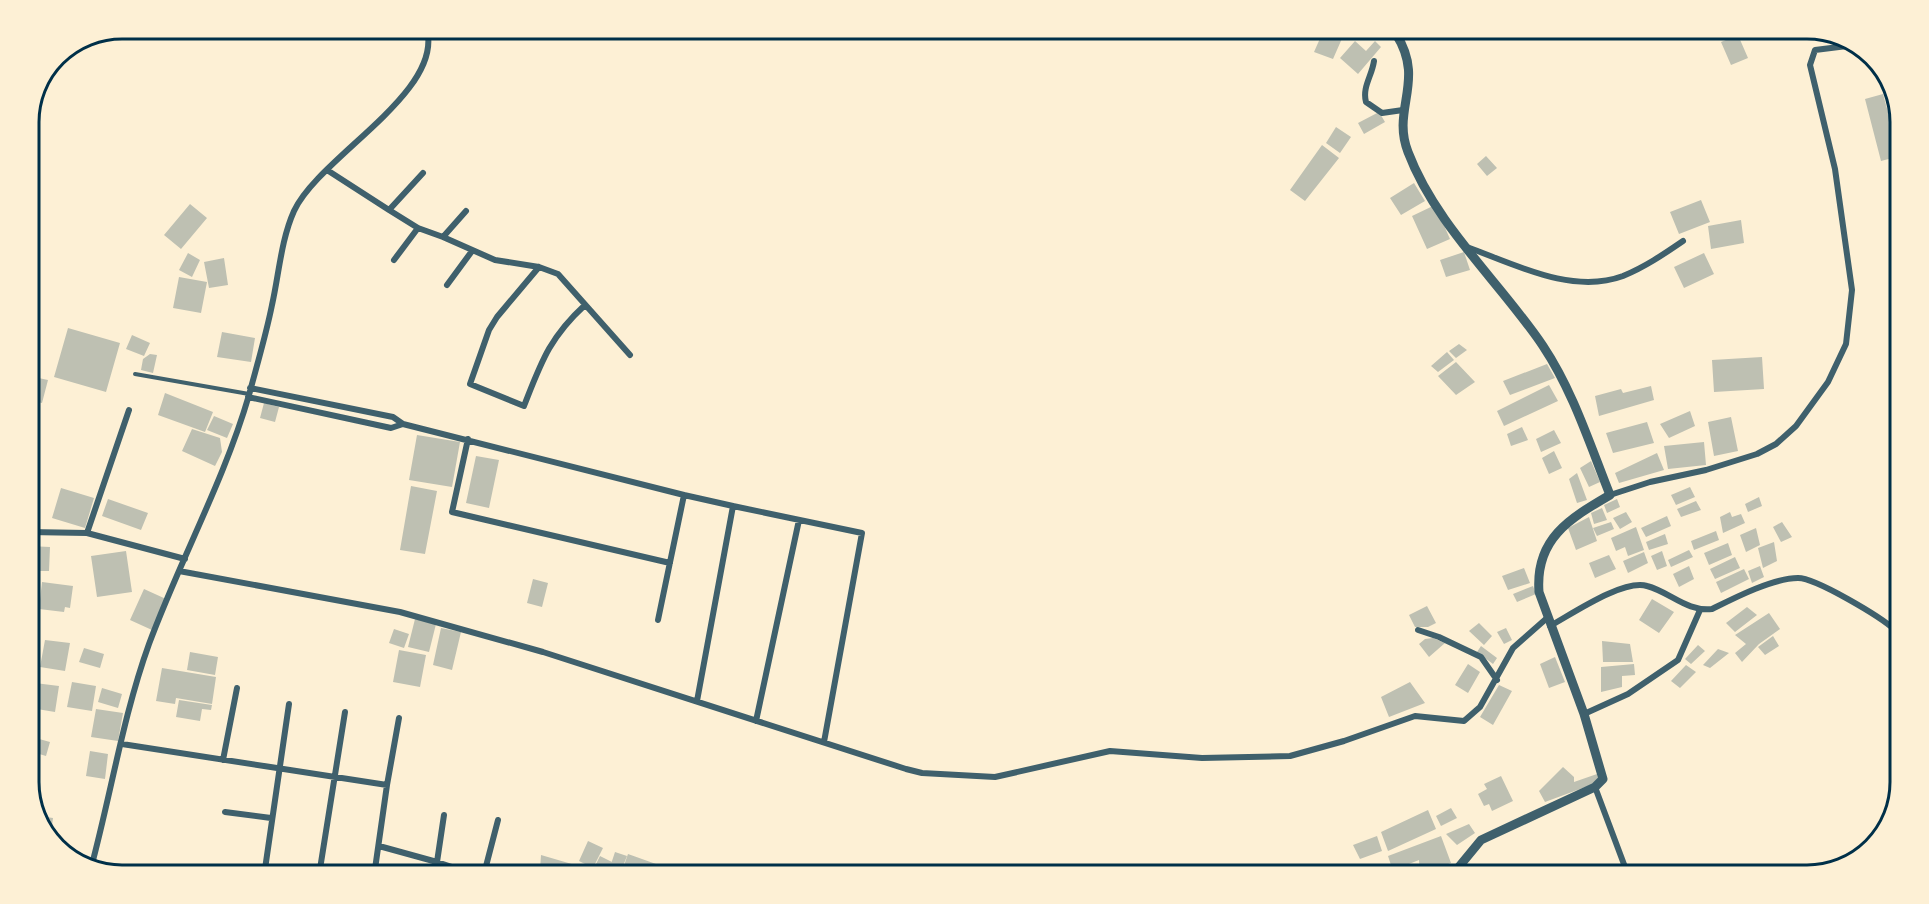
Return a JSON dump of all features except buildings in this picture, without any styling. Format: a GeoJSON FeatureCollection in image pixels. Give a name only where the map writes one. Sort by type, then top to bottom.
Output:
{"type":"FeatureCollection","features":[{"type":"Feature","properties":{"kind":"street"},"geometry":{"type":"LineString","coordinates":[[93,860],[146,655],[231,446],[249,393],[272,307],[286,232],[303,196],[394,105],[421,72],[427,50],[427,39]]}},
{"type":"Feature","properties":{"kind":"street"},"geometry":{"type":"LineString","coordinates":[[1399,39],[1410,68],[1408,93],[1403,110],[1407,151],[1430,197],[1542,345],[1562,378],[1610,495]]}},
{"type":"Feature","properties":{"kind":"street"},"geometry":{"type":"LineString","coordinates":[[1460,865],[1481,840],[1595,788],[1601,783],[1604,774],[1539,592],[1538,577],[1546,548],[1556,533],[1574,516],[1610,495],[1650,482],[1707,470],[1757,454],[1776,444],[1796,426],[1828,382],[1846,344],[1852,290],[1835,169],[1810,65],[1815,50],[1842,47]]}},
{"type":"Feature","properties":{"kind":"street"},"geometry":{"type":"LineString","coordinates":[[1374,61],[1364,92],[1366,102],[1382,113],[1403,110]]}},
{"type":"Feature","properties":{"kind":"street"},"geometry":{"type":"LineString","coordinates":[[327,170],[418,228],[495,260],[539,267],[558,274],[630,355]]}},
{"type":"Feature","properties":{"kind":"street"},"geometry":{"type":"LineString","coordinates":[[389,210],[423,173]]}},
{"type":"Feature","properties":{"kind":"street"},"geometry":{"type":"LineString","coordinates":[[443,237],[466,211]]}},
{"type":"Feature","properties":{"kind":"street"},"geometry":{"type":"LineString","coordinates":[[394,260],[418,228]]}},
{"type":"Feature","properties":{"kind":"street"},"geometry":{"type":"LineString","coordinates":[[1466,246],[1534,272],[1593,282],[1621,276],[1683,241]]}},
{"type":"Feature","properties":{"kind":"street"},"geometry":{"type":"LineString","coordinates":[[447,285],[472,251]]}},
{"type":"Feature","properties":{"kind":"street"},"geometry":{"type":"LineString","coordinates":[[539,267],[493,324],[470,384],[524,406],[550,344],[558,331],[585,305]]}},
{"type":"Feature","properties":{"kind":"street"},"geometry":{"type":"LineString","coordinates":[[249,393],[391,428],[403,424]]}},
{"type":"Feature","properties":{"kind":"street"},"geometry":{"type":"LineString","coordinates":[[249,393],[393,417],[403,424],[684,495],[862,533],[824,742]]}},
{"type":"Feature","properties":{"kind":"street"},"geometry":{"type":"LineString","coordinates":[[87,533],[129,410]]}},
{"type":"Feature","properties":{"kind":"street"},"geometry":{"type":"LineString","coordinates":[[468,439],[452,512],[670,563]]}},
{"type":"Feature","properties":{"kind":"street"},"geometry":{"type":"LineString","coordinates":[[658,620],[684,495]]}},
{"type":"Feature","properties":{"kind":"street"},"geometry":{"type":"LineString","coordinates":[[697,701],[733,506]]}},
{"type":"Feature","properties":{"kind":"street"},"geometry":{"type":"LineString","coordinates":[[756,721],[799,520]]}},
{"type":"Feature","properties":{"kind":"street"},"geometry":{"type":"LineString","coordinates":[[39,532],[87,533],[185,559]]}},
{"type":"Feature","properties":{"kind":"street"},"geometry":{"type":"LineString","coordinates":[[179,571],[400,612],[543,652],[922,773],[995,777],[1110,751],[1202,758],[1290,756],[1344,741],[1414,716],[1464,721],[1480,707],[1513,648],[1549,622],[1637,585],[1649,586],[1700,610],[1712,609],[1782,579],[1801,578],[1882,618],[1890,625]]}},
{"type":"Feature","properties":{"kind":"street"},"geometry":{"type":"LineString","coordinates":[[1584,714],[1628,694],[1678,660],[1700,610]]}},
{"type":"Feature","properties":{"kind":"street"},"geometry":{"type":"LineString","coordinates":[[1418,630],[1439,637],[1481,657],[1497,680]]}},
{"type":"Feature","properties":{"kind":"street"},"geometry":{"type":"LineString","coordinates":[[223,760],[237,688]]}},
{"type":"Feature","properties":{"kind":"street"},"geometry":{"type":"LineString","coordinates":[[265,865],[277,768],[289,704]]}},
{"type":"Feature","properties":{"kind":"street"},"geometry":{"type":"LineString","coordinates":[[321,865],[345,712]]}},
{"type":"Feature","properties":{"kind":"street"},"geometry":{"type":"LineString","coordinates":[[376,865],[399,718]]}},
{"type":"Feature","properties":{"kind":"street"},"geometry":{"type":"LineString","coordinates":[[122,744],[387,785]]}},
{"type":"Feature","properties":{"kind":"street"},"geometry":{"type":"LineString","coordinates":[[1595,788],[1624,865]]}},
{"type":"Feature","properties":{"kind":"street"},"geometry":{"type":"LineString","coordinates":[[225,812],[271,818]]}},
{"type":"Feature","properties":{"kind":"street"},"geometry":{"type":"LineString","coordinates":[[437,862],[444,815]]}},
{"type":"Feature","properties":{"kind":"street"},"geometry":{"type":"LineString","coordinates":[[486,865],[498,820]]}},
{"type":"Feature","properties":{"kind":"street"},"geometry":{"type":"LineString","coordinates":[[379,846],[446,865]]}},
{"type":"Feature","properties":{"kind":"lane"},"geometry":{"type":"LineString","coordinates":[[135,374],[249,393]]}}]}
